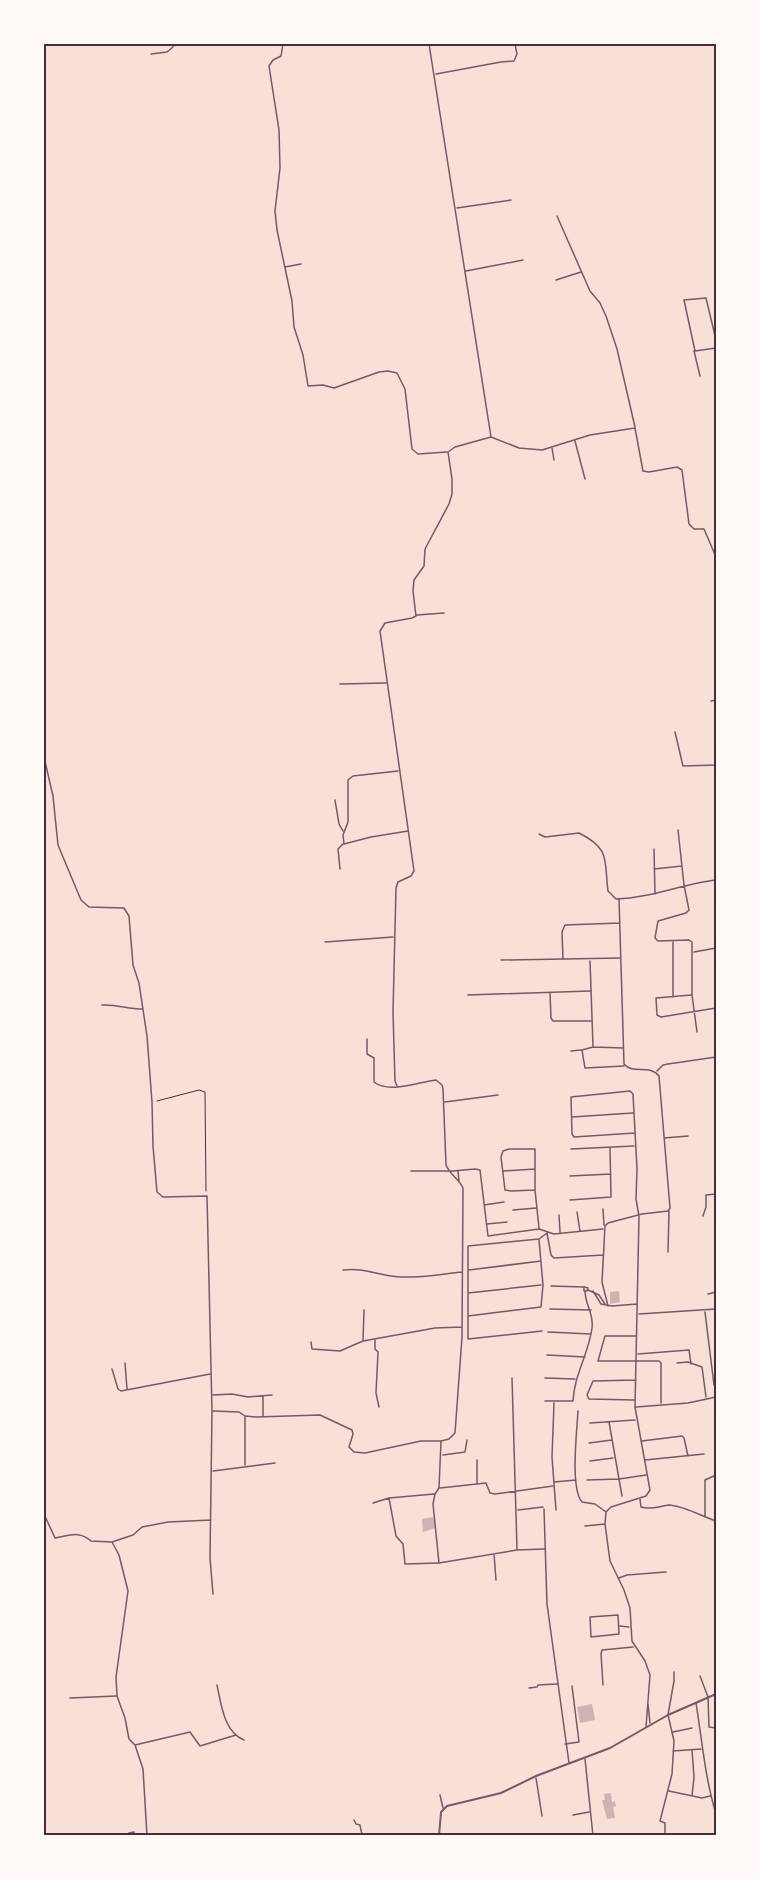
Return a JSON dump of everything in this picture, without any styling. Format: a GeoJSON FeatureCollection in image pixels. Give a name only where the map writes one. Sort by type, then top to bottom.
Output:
{"type":"FeatureCollection","features":[{"type":"Feature","properties":{"kind":"street"},"geometry":{"type":"LineString","coordinates":[[151,54],[167,52],[173,44]]}},
{"type":"Feature","properties":{"kind":"street"},"geometry":{"type":"LineString","coordinates":[[283,44],[281,56],[273,60],[269,66],[279,130],[280,168],[275,211],[292,301],[294,327],[303,355],[308,386],[323,385],[334,388],[379,372],[393,371],[401,379],[405,389],[411,447],[413,452],[418,454],[448,452],[452,448],[491,437],[534,450],[552,447],[596,433],[635,428]]}},
{"type":"Feature","properties":{"kind":"street"},"geometry":{"type":"LineString","coordinates":[[429,44],[491,437]]}},
{"type":"Feature","properties":{"kind":"street"},"geometry":{"type":"LineString","coordinates":[[435,74],[501,62],[514,62],[517,54],[514,44]]}},
{"type":"Feature","properties":{"kind":"street"},"geometry":{"type":"LineString","coordinates":[[456,208],[511,200]]}},
{"type":"Feature","properties":{"kind":"street"},"geometry":{"type":"LineString","coordinates":[[556,216],[590,291],[603,310],[617,349],[643,471],[677,467],[682,470],[689,524],[694,529],[704,529],[717,557]]}},
{"type":"Feature","properties":{"kind":"street"},"geometry":{"type":"LineString","coordinates":[[465,271],[523,260]]}},
{"type":"Feature","properties":{"kind":"street"},"geometry":{"type":"LineString","coordinates":[[284,267],[301,264]]}},
{"type":"Feature","properties":{"kind":"street"},"geometry":{"type":"LineString","coordinates":[[556,280],[582,272]]}},
{"type":"Feature","properties":{"kind":"street"},"geometry":{"type":"LineString","coordinates":[[700,376],[683,303],[685,300],[706,298],[717,340]]}},
{"type":"Feature","properties":{"kind":"street"},"geometry":{"type":"LineString","coordinates":[[694,351],[717,348]]}},
{"type":"Feature","properties":{"kind":"street"},"geometry":{"type":"LineString","coordinates":[[575,440],[585,479]]}},
{"type":"Feature","properties":{"kind":"street"},"geometry":{"type":"LineString","coordinates":[[552,447],[554,459]]}},
{"type":"Feature","properties":{"kind":"street"},"geometry":{"type":"LineString","coordinates":[[416,616],[414,580],[424,566],[425,549],[452,494],[448,452]]}},
{"type":"Feature","properties":{"kind":"street"},"geometry":{"type":"LineString","coordinates":[[397,1086],[393,1012],[397,884],[414,872],[380,628],[385,623],[444,613]]}},
{"type":"Feature","properties":{"kind":"street"},"geometry":{"type":"LineString","coordinates":[[340,684],[386,683]]}},
{"type":"Feature","properties":{"kind":"street"},"geometry":{"type":"LineString","coordinates":[[711,701],[717,700]]}},
{"type":"Feature","properties":{"kind":"street"},"geometry":{"type":"LineString","coordinates":[[675,732],[683,766],[717,765]]}},
{"type":"Feature","properties":{"kind":"street"},"geometry":{"type":"LineString","coordinates":[[44,758],[53,796],[58,845],[81,900],[89,907],[117,907],[128,911],[133,965],[139,983],[143,1010],[158,1195],[163,1197],[207,1196],[212,1395],[210,1558],[213,1594]]}},
{"type":"Feature","properties":{"kind":"street"},"geometry":{"type":"LineString","coordinates":[[343,832],[348,822],[348,778],[399,771]]}},
{"type":"Feature","properties":{"kind":"street"},"geometry":{"type":"LineString","coordinates":[[335,800],[344,844]]}},
{"type":"Feature","properties":{"kind":"street"},"geometry":{"type":"LineString","coordinates":[[678,830],[689,910],[686,913],[661,919],[656,923],[656,940],[690,940],[693,952],[693,1011],[697,1032]]}},
{"type":"Feature","properties":{"kind":"street"},"geometry":{"type":"LineString","coordinates":[[340,870],[339,846],[371,837],[408,831]]}},
{"type":"Feature","properties":{"kind":"street"},"geometry":{"type":"LineString","coordinates":[[540,834],[545,837],[574,832],[601,848],[605,856],[608,891],[612,897],[619,899],[655,895],[684,885],[717,880]]}},
{"type":"Feature","properties":{"kind":"street"},"geometry":{"type":"LineString","coordinates":[[654,849],[655,895]]}},
{"type":"Feature","properties":{"kind":"street"},"geometry":{"type":"LineString","coordinates":[[654,869],[682,866]]}},
{"type":"Feature","properties":{"kind":"street"},"geometry":{"type":"LineString","coordinates":[[619,899],[624,1066]]}},
{"type":"Feature","properties":{"kind":"street"},"geometry":{"type":"LineString","coordinates":[[563,960],[562,932],[565,925],[620,923]]}},
{"type":"Feature","properties":{"kind":"street"},"geometry":{"type":"LineString","coordinates":[[325,942],[395,937]]}},
{"type":"Feature","properties":{"kind":"street"},"geometry":{"type":"LineString","coordinates":[[673,941],[673,996]]}},
{"type":"Feature","properties":{"kind":"street"},"geometry":{"type":"LineString","coordinates":[[693,952],[717,948]]}},
{"type":"Feature","properties":{"kind":"street"},"geometry":{"type":"LineString","coordinates":[[501,960],[621,958]]}},
{"type":"Feature","properties":{"kind":"street"},"geometry":{"type":"LineString","coordinates":[[590,960],[593,1047]]}},
{"type":"Feature","properties":{"kind":"street"},"geometry":{"type":"LineString","coordinates":[[468,995],[590,991]]}},
{"type":"Feature","properties":{"kind":"street"},"geometry":{"type":"LineString","coordinates":[[550,992],[553,1021],[592,1021]]}},
{"type":"Feature","properties":{"kind":"street"},"geometry":{"type":"LineString","coordinates":[[692,995],[655,999],[657,1014],[659,1017],[717,1008]]}},
{"type":"Feature","properties":{"kind":"street"},"geometry":{"type":"LineString","coordinates":[[102,1005],[114,1004],[124,1008],[143,1010]]}},
{"type":"Feature","properties":{"kind":"street"},"geometry":{"type":"LineString","coordinates":[[212,1411],[239,1412],[245,1416],[263,1417],[320,1415],[353,1432],[349,1447],[357,1452],[365,1453],[422,1441],[441,1441],[455,1433],[463,1327],[463,1188],[448,1171],[442,1085],[436,1080],[386,1087],[375,1083],[374,1058],[367,1054],[366,1039]]}},
{"type":"Feature","properties":{"kind":"street"},"geometry":{"type":"LineString","coordinates":[[571,1051],[593,1047],[623,1048]]}},
{"type":"Feature","properties":{"kind":"street"},"geometry":{"type":"LineString","coordinates":[[582,1050],[585,1068],[624,1066],[630,1069],[657,1072]]}},
{"type":"Feature","properties":{"kind":"street"},"geometry":{"type":"LineString","coordinates":[[657,1072],[663,1065],[717,1057]]}},
{"type":"Feature","properties":{"kind":"street"},"geometry":{"type":"LineString","coordinates":[[657,1072],[660,1080],[670,1208],[668,1210],[668,1252]]}},
{"type":"Feature","properties":{"kind":"street"},"geometry":{"type":"LineString","coordinates":[[635,1133],[574,1137],[571,1098],[630,1091],[633,1093],[635,1133],[636,1199],[639,1216],[637,1360],[634,1400],[650,1492],[646,1496],[611,1507],[606,1512],[605,1524],[607,1551],[627,1597],[634,1647],[645,1661],[650,1675],[648,1704],[650,1726]]}},
{"type":"Feature","properties":{"kind":"street"},"geometry":{"type":"LineString","coordinates":[[444,1102],[498,1095]]}},
{"type":"Feature","properties":{"kind":"street"},"geometry":{"type":"LineString","coordinates":[[571,1117],[634,1113]]}},
{"type":"Feature","properties":{"kind":"street"},"geometry":{"type":"LineString","coordinates":[[663,1138],[688,1136]]}},
{"type":"Feature","properties":{"kind":"street"},"geometry":{"type":"LineString","coordinates":[[571,1149],[635,1146]]}},
{"type":"Feature","properties":{"kind":"street"},"geometry":{"type":"LineString","coordinates":[[570,1200],[611,1197],[610,1148]]}},
{"type":"Feature","properties":{"kind":"street"},"geometry":{"type":"LineString","coordinates":[[535,1190],[505,1190],[502,1154],[509,1149],[535,1149],[535,1190],[539,1229]]}},
{"type":"Feature","properties":{"kind":"street"},"geometry":{"type":"LineString","coordinates":[[502,1171],[535,1169]]}},
{"type":"Feature","properties":{"kind":"street"},"geometry":{"type":"LineString","coordinates":[[411,1171],[480,1170],[488,1236],[539,1229],[547,1233],[560,1234],[580,1232],[604,1228],[608,1223],[668,1210]]}},
{"type":"Feature","properties":{"kind":"street"},"geometry":{"type":"LineString","coordinates":[[458,1171],[459,1181]]}},
{"type":"Feature","properties":{"kind":"street"},"geometry":{"type":"LineString","coordinates":[[570,1176],[611,1174]]}},
{"type":"Feature","properties":{"kind":"street"},"geometry":{"type":"LineString","coordinates":[[703,1216],[706,1195],[717,1194]]}},
{"type":"Feature","properties":{"kind":"street"},"geometry":{"type":"LineString","coordinates":[[484,1205],[504,1202]]}},
{"type":"Feature","properties":{"kind":"street"},"geometry":{"type":"LineString","coordinates":[[513,1210],[537,1208]]}},
{"type":"Feature","properties":{"kind":"street"},"geometry":{"type":"LineString","coordinates":[[603,1209],[602,1282],[606,1305]]}},
{"type":"Feature","properties":{"kind":"street"},"geometry":{"type":"LineString","coordinates":[[577,1212],[580,1232]]}},
{"type":"Feature","properties":{"kind":"street"},"geometry":{"type":"LineString","coordinates":[[559,1215],[560,1234]]}},
{"type":"Feature","properties":{"kind":"street"},"geometry":{"type":"LineString","coordinates":[[486,1224],[507,1222]]}},
{"type":"Feature","properties":{"kind":"street"},"geometry":{"type":"LineString","coordinates":[[547,1233],[551,1255],[554,1258],[604,1255]]}},
{"type":"Feature","properties":{"kind":"street"},"geometry":{"type":"LineString","coordinates":[[542,1331],[469,1339],[467,1337],[467,1248],[539,1239],[547,1233]]}},
{"type":"Feature","properties":{"kind":"street"},"geometry":{"type":"LineString","coordinates":[[467,1316],[539,1308],[542,1305],[543,1285],[539,1239]]}},
{"type":"Feature","properties":{"kind":"street"},"geometry":{"type":"LineString","coordinates":[[468,1270],[541,1261]]}},
{"type":"Feature","properties":{"kind":"street"},"geometry":{"type":"LineString","coordinates":[[343,1270],[358,1268],[385,1276],[403,1277],[463,1272]]}},
{"type":"Feature","properties":{"kind":"street"},"geometry":{"type":"LineString","coordinates":[[468,1293],[543,1285]]}},
{"type":"Feature","properties":{"kind":"street"},"geometry":{"type":"LineString","coordinates":[[545,1401],[572,1402],[576,1379],[585,1357],[593,1324],[591,1310],[587,1303],[587,1291],[584,1287],[551,1286]]}},
{"type":"Feature","properties":{"kind":"street"},"geometry":{"type":"LineString","coordinates":[[587,1291],[593,1291],[599,1302],[606,1305],[638,1304]]}},
{"type":"Feature","properties":{"kind":"street"},"geometry":{"type":"LineString","coordinates":[[708,1294],[717,1292]]}},
{"type":"Feature","properties":{"kind":"street"},"geometry":{"type":"LineString","coordinates":[[550,1309],[591,1310]]}},
{"type":"Feature","properties":{"kind":"street"},"geometry":{"type":"LineString","coordinates":[[638,1314],[717,1309]]}},
{"type":"Feature","properties":{"kind":"street"},"geometry":{"type":"LineString","coordinates":[[363,1341],[364,1310]]}},
{"type":"Feature","properties":{"kind":"street"},"geometry":{"type":"LineString","coordinates":[[705,1310],[714,1385]]}},
{"type":"Feature","properties":{"kind":"street"},"geometry":{"type":"LineString","coordinates":[[311,1342],[312,1349],[340,1351],[363,1341],[435,1328],[463,1327]]}},
{"type":"Feature","properties":{"kind":"street"},"geometry":{"type":"LineString","coordinates":[[548,1332],[591,1334]]}},
{"type":"Feature","properties":{"kind":"street"},"geometry":{"type":"LineString","coordinates":[[637,1335],[605,1336],[598,1361],[660,1362],[661,1403]]}},
{"type":"Feature","properties":{"kind":"street"},"geometry":{"type":"LineString","coordinates":[[375,1340],[374,1348],[378,1352],[376,1393],[379,1407]]}},
{"type":"Feature","properties":{"kind":"street"},"geometry":{"type":"LineString","coordinates":[[637,1354],[689,1350],[691,1364]]}},
{"type":"Feature","properties":{"kind":"street"},"geometry":{"type":"LineString","coordinates":[[711,1353],[717,1353]]}},
{"type":"Feature","properties":{"kind":"street"},"geometry":{"type":"LineString","coordinates":[[547,1355],[585,1357]]}},
{"type":"Feature","properties":{"kind":"street"},"geometry":{"type":"LineString","coordinates":[[125,1363],[127,1390]]}},
{"type":"Feature","properties":{"kind":"street"},"geometry":{"type":"LineString","coordinates":[[677,1363],[702,1367],[706,1399]]}},
{"type":"Feature","properties":{"kind":"street"},"geometry":{"type":"LineString","coordinates":[[112,1369],[118,1389],[121,1391],[211,1374]]}},
{"type":"Feature","properties":{"kind":"street"},"geometry":{"type":"LineString","coordinates":[[512,1378],[518,1550]]}},
{"type":"Feature","properties":{"kind":"street"},"geometry":{"type":"LineString","coordinates":[[545,1378],[576,1379]]}},
{"type":"Feature","properties":{"kind":"street"},"geometry":{"type":"LineString","coordinates":[[634,1400],[589,1399],[587,1397],[592,1381],[636,1380]]}},
{"type":"Feature","properties":{"kind":"street"},"geometry":{"type":"LineString","coordinates":[[212,1395],[232,1394],[248,1397],[272,1395]]}},
{"type":"Feature","properties":{"kind":"street"},"geometry":{"type":"LineString","coordinates":[[263,1396],[263,1417]]}},
{"type":"Feature","properties":{"kind":"street"},"geometry":{"type":"LineString","coordinates":[[635,1407],[717,1397]]}},
{"type":"Feature","properties":{"kind":"street"},"geometry":{"type":"LineString","coordinates":[[554,1402],[552,1457],[556,1510]]}},
{"type":"Feature","properties":{"kind":"street"},"geometry":{"type":"LineString","coordinates":[[578,1411],[576,1480],[579,1499],[582,1502],[595,1504],[606,1512]]}},
{"type":"Feature","properties":{"kind":"street"},"geometry":{"type":"LineString","coordinates":[[245,1416],[245,1466]]}},
{"type":"Feature","properties":{"kind":"street"},"geometry":{"type":"LineString","coordinates":[[590,1423],[636,1420]]}},
{"type":"Feature","properties":{"kind":"street"},"geometry":{"type":"LineString","coordinates":[[609,1422],[622,1496]]}},
{"type":"Feature","properties":{"kind":"street"},"geometry":{"type":"LineString","coordinates":[[641,1441],[682,1436],[688,1456]]}},
{"type":"Feature","properties":{"kind":"street"},"geometry":{"type":"LineString","coordinates":[[442,1455],[465,1452],[467,1440]]}},
{"type":"Feature","properties":{"kind":"street"},"geometry":{"type":"LineString","coordinates":[[589,1443],[612,1440]]}},
{"type":"Feature","properties":{"kind":"street"},"geometry":{"type":"LineString","coordinates":[[439,1563],[433,1504],[435,1494],[440,1488],[441,1441]]}},
{"type":"Feature","properties":{"kind":"street"},"geometry":{"type":"LineString","coordinates":[[644,1460],[704,1454]]}},
{"type":"Feature","properties":{"kind":"street"},"geometry":{"type":"LineString","coordinates":[[590,1461],[615,1458]]}},
{"type":"Feature","properties":{"kind":"street"},"geometry":{"type":"LineString","coordinates":[[477,1460],[477,1484]]}},
{"type":"Feature","properties":{"kind":"street"},"geometry":{"type":"LineString","coordinates":[[212,1471],[274,1463]]}},
{"type":"Feature","properties":{"kind":"street"},"geometry":{"type":"LineString","coordinates":[[587,1480],[619,1479],[647,1474]]}},
{"type":"Feature","properties":{"kind":"street"},"geometry":{"type":"LineString","coordinates":[[705,1517],[705,1480],[717,1475]]}},
{"type":"Feature","properties":{"kind":"street"},"geometry":{"type":"LineString","coordinates":[[553,1482],[576,1480]]}},
{"type":"Feature","properties":{"kind":"street"},"geometry":{"type":"LineString","coordinates":[[440,1488],[487,1483],[493,1494],[553,1486]]}},
{"type":"Feature","properties":{"kind":"street"},"geometry":{"type":"LineString","coordinates":[[373,1503],[389,1498],[435,1494]]}},
{"type":"Feature","properties":{"kind":"street"},"geometry":{"type":"LineString","coordinates":[[389,1498],[396,1536],[403,1544],[405,1564],[439,1563],[518,1550],[545,1549]]}},
{"type":"Feature","properties":{"kind":"street"},"geometry":{"type":"LineString","coordinates":[[640,1498],[641,1507],[644,1508],[675,1506],[717,1521]]}},
{"type":"Feature","properties":{"kind":"street"},"geometry":{"type":"LineString","coordinates":[[517,1510],[543,1508],[547,1604],[569,1764]]}},
{"type":"Feature","properties":{"kind":"street"},"geometry":{"type":"LineString","coordinates":[[44,1514],[55,1538],[77,1534],[91,1541],[112,1542],[133,1535],[142,1527],[168,1521],[211,1520]]}},
{"type":"Feature","properties":{"kind":"street"},"geometry":{"type":"LineString","coordinates":[[585,1526],[605,1524]]}},
{"type":"Feature","properties":{"kind":"street"},"geometry":{"type":"LineString","coordinates":[[112,1542],[119,1555],[128,1592],[116,1677],[117,1696],[129,1739],[135,1744],[143,1770],[147,1836]]}},
{"type":"Feature","properties":{"kind":"street"},"geometry":{"type":"LineString","coordinates":[[494,1554],[496,1580]]}},
{"type":"Feature","properties":{"kind":"street"},"geometry":{"type":"LineString","coordinates":[[618,1579],[627,1575],[666,1572]]}},
{"type":"Feature","properties":{"kind":"street"},"geometry":{"type":"LineString","coordinates":[[617,1614],[620,1626],[618,1635],[592,1637],[589,1619],[617,1614]]}},
{"type":"Feature","properties":{"kind":"street"},"geometry":{"type":"LineString","coordinates":[[620,1626],[630,1627]]}},
{"type":"Feature","properties":{"kind":"street"},"geometry":{"type":"LineString","coordinates":[[603,1685],[600,1654],[602,1650],[634,1647]]}},
{"type":"Feature","properties":{"kind":"street"},"geometry":{"type":"LineString","coordinates":[[665,1836],[665,1823],[660,1821],[672,1774],[674,1742],[668,1715],[674,1672]]}},
{"type":"Feature","properties":{"kind":"street"},"geometry":{"type":"LineString","coordinates":[[700,1676],[708,1697],[709,1727],[717,1728]]}},
{"type":"Feature","properties":{"kind":"street"},"geometry":{"type":"LineString","coordinates":[[529,1688],[558,1684]]}},
{"type":"Feature","properties":{"kind":"street"},"geometry":{"type":"LineString","coordinates":[[217,1685],[226,1720],[236,1735],[244,1740]]}},
{"type":"Feature","properties":{"kind":"street"},"geometry":{"type":"LineString","coordinates":[[565,1744],[579,1742],[572,1686]]}},
{"type":"Feature","properties":{"kind":"street"},"geometry":{"type":"LineString","coordinates":[[443,1808],[501,1793],[536,1776],[610,1748],[668,1715],[717,1694]]}},
{"type":"Feature","properties":{"kind":"street"},"geometry":{"type":"LineString","coordinates":[[70,1698],[117,1696]]}},
{"type":"Feature","properties":{"kind":"street"},"geometry":{"type":"LineString","coordinates":[[695,1702],[708,1797],[717,1814]]}},
{"type":"Feature","properties":{"kind":"street"},"geometry":{"type":"LineString","coordinates":[[646,1728],[648,1704]]}},
{"type":"Feature","properties":{"kind":"street"},"geometry":{"type":"LineString","coordinates":[[672,1733],[692,1728]]}},
{"type":"Feature","properties":{"kind":"street"},"geometry":{"type":"LineString","coordinates":[[135,1744],[193,1732],[199,1746],[236,1735]]}},
{"type":"Feature","properties":{"kind":"street"},"geometry":{"type":"LineString","coordinates":[[673,1751],[701,1749]]}},
{"type":"Feature","properties":{"kind":"street"},"geometry":{"type":"LineString","coordinates":[[692,1750],[694,1777],[692,1796]]}},
{"type":"Feature","properties":{"kind":"street"},"geometry":{"type":"LineString","coordinates":[[585,1757],[593,1836]]}},
{"type":"Feature","properties":{"kind":"street"},"geometry":{"type":"LineString","coordinates":[[536,1776],[542,1815]]}},
{"type":"Feature","properties":{"kind":"street"},"geometry":{"type":"LineString","coordinates":[[668,1791],[708,1797]]}},
{"type":"Feature","properties":{"kind":"street"},"geometry":{"type":"LineString","coordinates":[[439,1836],[443,1808],[440,1795]]}},
{"type":"Feature","properties":{"kind":"street"},"geometry":{"type":"LineString","coordinates":[[573,1815],[590,1812]]}},
{"type":"Feature","properties":{"kind":"street"},"geometry":{"type":"LineString","coordinates":[[354,1820],[360,1825],[362,1835],[367,1836]]}},
{"type":"Feature","properties":{"kind":"street"},"geometry":{"type":"LineString","coordinates":[[129,1833],[134,1832],[134,1836]]}},
{"type":"Feature","properties":{"kind":"path"},"geometry":{"type":"LineString","coordinates":[[152,1102],[202,1089],[205,1092],[207,1196]]}},
{"type":"Feature","properties":{"kind":"building"},"geometry":{"type":"Polygon","coordinates":[[[619,1291],[620,1302],[610,1304],[610,1292],[619,1291]]]}},
{"type":"Feature","properties":{"kind":"building"},"geometry":{"type":"Polygon","coordinates":[[[433,1517],[435,1528],[423,1532],[422,1519],[433,1517]]]}},
{"type":"Feature","properties":{"kind":"building"},"geometry":{"type":"Polygon","coordinates":[[[592,1704],[595,1720],[580,1723],[577,1707],[592,1704]]]}},
{"type":"Feature","properties":{"kind":"building"},"geometry":{"type":"Polygon","coordinates":[[[611,1793],[612,1802],[615,1801],[616,1806],[613,1807],[615,1818],[607,1819],[602,1800],[605,1800],[604,1794],[611,1793]]]}}]}
